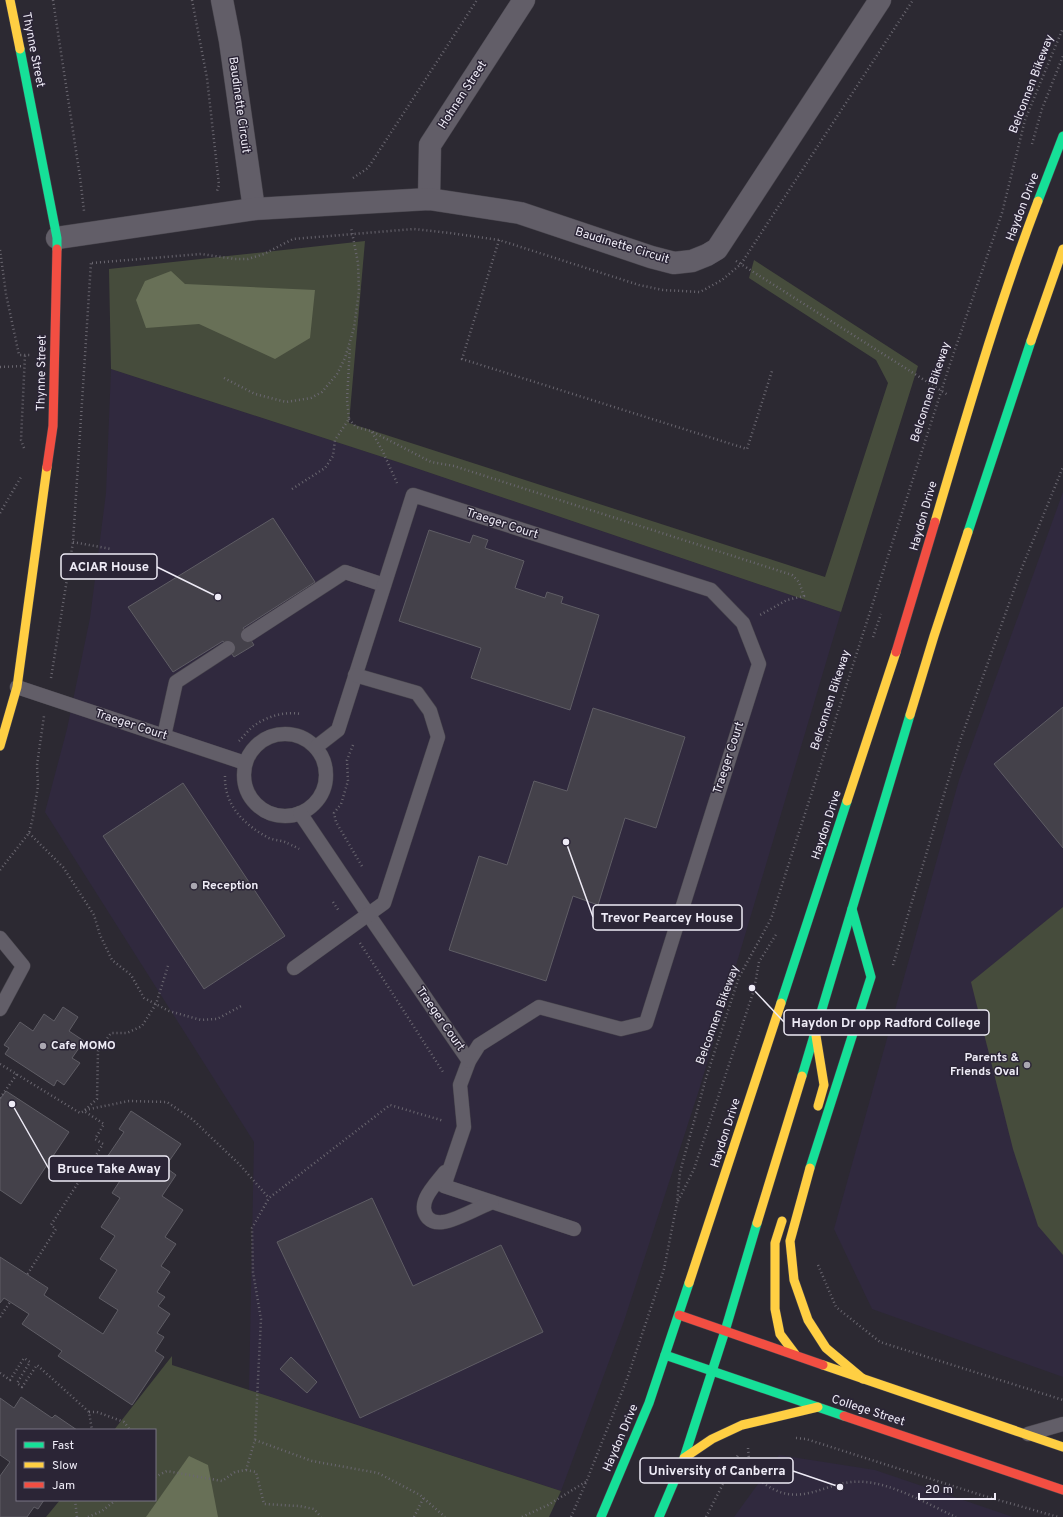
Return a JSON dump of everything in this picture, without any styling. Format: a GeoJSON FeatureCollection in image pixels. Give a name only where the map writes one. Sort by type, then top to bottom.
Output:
{"type":"FeatureCollection","features":[{"type":"Feature","properties":{"kind":"main road","name":"Thynne Street"},"geometry":{"type":"LineString","coordinates":[[0,746],[17,687],[53,426],[57,238],[10,0]]}},
{"type":"Feature","properties":{"kind":"main road","name":"Haydon Drive"},"geometry":{"type":"LineString","coordinates":[[601,1517],[649,1403],[679,1315],[904,628],[970,403],[1017,257],[1063,136]]}},
{"type":"Feature","properties":{"kind":"main road"},"geometry":{"type":"LineString","coordinates":[[659,1517],[684,1458],[725,1331],[934,636],[1006,412],[1063,249]]}},
{"type":"Feature","properties":{"kind":"main road"},"geometry":{"type":"LineString","coordinates":[[852,909],[871,977],[804,1188],[790,1241],[794,1280],[808,1320],[826,1348],[862,1379]]}},
{"type":"Feature","properties":{"kind":"main road"},"geometry":{"type":"LineString","coordinates":[[815,1031],[824,1085],[815,1115]]}},
{"type":"Feature","properties":{"kind":"main road"},"geometry":{"type":"LineString","coordinates":[[784,1213],[775,1243],[775,1309],[780,1334],[795,1354]]}},
{"type":"Feature","properties":{"kind":"main road"},"geometry":{"type":"LineString","coordinates":[[679,1315],[1063,1447]]}},
{"type":"Feature","properties":{"kind":"main road","name":"College Street"},"geometry":{"type":"LineString","coordinates":[[665,1355],[1063,1490]]}},
{"type":"Feature","properties":{"kind":"main road"},"geometry":{"type":"LineString","coordinates":[[684,1458],[712,1439],[742,1425],[818,1407]]}},
{"type":"Feature","properties":{"kind":"street","name":"Baudinette Circuit"},"geometry":{"type":"LineString","coordinates":[[222,0],[230,41],[254,210]]}},
{"type":"Feature","properties":{"kind":"street","name":"Hohnen Street"},"geometry":{"type":"LineString","coordinates":[[429,199],[430,145],[524,0]]}},
{"type":"Feature","properties":{"kind":"street","name":"Baudinette Circuit"},"geometry":{"type":"LineString","coordinates":[[57,238],[254,210],[429,199],[520,213],[650,257],[674,263],[692,261],[707,255],[717,248],[880,0]]}},
{"type":"Feature","properties":{"kind":"lane","name":"Traeger Court"},"geometry":{"type":"LineString","coordinates":[[300,813],[469,1061],[479,1045],[539,1007],[622,1029],[646,1023],[759,664],[743,623],[711,590],[413,495],[338,730],[316,748]]}},
{"type":"Feature","properties":{"kind":"lane"},"geometry":{"type":"LineString","coordinates":[[248,635],[346,572],[384,585]]}},
{"type":"Feature","properties":{"kind":"lane"},"geometry":{"type":"LineString","coordinates":[[164,736],[176,682],[228,648]]}},
{"type":"Feature","properties":{"kind":"lane"},"geometry":{"type":"LineString","coordinates":[[294,968],[384,902],[438,737],[430,711],[417,693],[355,675]]}},
{"type":"Feature","properties":{"kind":"lane","name":"Traeger Court"},"geometry":{"type":"LineString","coordinates":[[17,687],[245,763]]}},
{"type":"Feature","properties":{"kind":"lane"},"geometry":{"type":"LineString","coordinates":[[281,734],[300,736],[309,741],[316,748],[325,765],[327,774],[325,785],[316,802],[309,809],[290,816],[280,816],[261,809],[248,793],[245,784],[245,763],[249,754],[262,740],[281,734]]}},
{"type":"Feature","properties":{"kind":"lane"},"geometry":{"type":"LineString","coordinates":[[0,938],[23,966],[0,1009]]}},
{"type":"Feature","properties":{"kind":"lane"},"geometry":{"type":"LineString","coordinates":[[469,1061],[460,1085],[464,1127],[444,1186],[574,1229]]}},
{"type":"Feature","properties":{"kind":"lane"},"geometry":{"type":"LineString","coordinates":[[452,1164],[425,1200],[424,1211],[431,1220],[436,1222],[446,1222],[492,1202]]}},
{"type":"Feature","properties":{"kind":"lane"},"geometry":{"type":"LineString","coordinates":[[1028,1434],[1063,1424]]}},
{"type":"Feature","properties":{"kind":"path"},"geometry":{"type":"LineString","coordinates":[[53,0],[80,176],[83,209]]}},
{"type":"Feature","properties":{"kind":"path"},"geometry":{"type":"LineString","coordinates":[[192,0],[207,78],[219,185],[205,216]]}},
{"type":"Feature","properties":{"kind":"path"},"geometry":{"type":"LineString","coordinates":[[352,179],[368,168],[477,0]]}},
{"type":"Feature","properties":{"kind":"path"},"geometry":{"type":"LineString","coordinates":[[0,870],[28,833],[33,817],[38,786],[37,765],[73,542],[92,262],[201,254],[235,259],[248,259],[264,254],[293,239],[414,229],[499,240],[639,285],[663,290],[700,292],[722,280],[741,264],[913,0]]}},
{"type":"Feature","properties":{"kind":"path","name":"Belconnen Bikeway"},"geometry":{"type":"LineString","coordinates":[[572,1517],[588,1480],[627,1378],[664,1269],[677,1203],[680,1172],[708,1071],[739,977],[770,919],[941,391],[1002,213],[1025,120],[1063,28]]}},
{"type":"Feature","properties":{"kind":"path"},"geometry":{"type":"LineString","coordinates":[[1032,144],[1042,109],[1063,56]]}},
{"type":"Feature","properties":{"kind":"path"},"geometry":{"type":"LineString","coordinates":[[224,378],[255,394],[286,402],[311,398],[322,392],[337,374],[345,358],[354,328],[359,291],[358,263],[352,234]]}},
{"type":"Feature","properties":{"kind":"path"},"geometry":{"type":"LineString","coordinates":[[499,240],[462,359],[747,449],[772,371]]}},
{"type":"Feature","properties":{"kind":"path"},"geometry":{"type":"LineString","coordinates":[[717,248],[950,397],[953,390]]}},
{"type":"Feature","properties":{"kind":"path"},"geometry":{"type":"LineString","coordinates":[[0,250],[6,294],[19,356]]}},
{"type":"Feature","properties":{"kind":"path"},"geometry":{"type":"LineString","coordinates":[[350,342],[347,400],[349,418],[356,427],[371,431],[431,462],[454,466],[792,575],[799,582],[804,596],[787,600],[743,623]]}},
{"type":"Feature","properties":{"kind":"path"},"geometry":{"type":"LineString","coordinates":[[21,440],[25,355]]}},
{"type":"Feature","properties":{"kind":"path"},"geometry":{"type":"LineString","coordinates":[[0,367],[24,366]]}},
{"type":"Feature","properties":{"kind":"path"},"geometry":{"type":"LineString","coordinates":[[292,489],[325,468],[333,456],[335,440],[349,418]]}},
{"type":"Feature","properties":{"kind":"path"},"geometry":{"type":"LineString","coordinates":[[371,431],[397,482],[398,508],[407,512]]}},
{"type":"Feature","properties":{"kind":"path"},"geometry":{"type":"LineString","coordinates":[[891,971],[960,741],[1021,570],[1063,467]]}},
{"type":"Feature","properties":{"kind":"path"},"geometry":{"type":"LineString","coordinates":[[0,513],[23,473]]}},
{"type":"Feature","properties":{"kind":"path"},"geometry":{"type":"LineString","coordinates":[[73,542],[112,549]]}},
{"type":"Feature","properties":{"kind":"path"},"geometry":{"type":"LineString","coordinates":[[873,640],[882,610]]}},
{"type":"Feature","properties":{"kind":"path"},"geometry":{"type":"LineString","coordinates":[[355,739],[347,760],[348,781],[341,804],[334,813],[336,822],[364,869]]}},
{"type":"Feature","properties":{"kind":"path"},"geometry":{"type":"LineString","coordinates":[[225,771],[224,786],[232,806],[246,825],[268,838],[285,842],[299,848],[303,855]]}},
{"type":"Feature","properties":{"kind":"path"},"geometry":{"type":"LineString","coordinates":[[28,833],[63,867],[94,914],[100,935],[112,960],[131,975],[144,998],[169,1011],[202,1020],[217,1019],[243,1005]]}},
{"type":"Feature","properties":{"kind":"path"},"geometry":{"type":"LineString","coordinates":[[332,901],[447,1078]]}},
{"type":"Feature","properties":{"kind":"path"},"geometry":{"type":"LineString","coordinates":[[677,1203],[694,1168],[754,990],[759,962],[780,929]]}},
{"type":"Feature","properties":{"kind":"path"},"geometry":{"type":"LineString","coordinates":[[168,966],[156,1004],[142,1026],[127,1032],[111,1033],[98,1051],[97,1099],[85,1110],[129,1101],[167,1102],[192,1119],[235,1160],[269,1198]]}},
{"type":"Feature","properties":{"kind":"path"},"geometry":{"type":"LineString","coordinates":[[0,1064],[80,1113],[84,1111],[104,1124],[94,1139],[103,1144],[51,1225],[56,1229],[27,1275]]}},
{"type":"Feature","properties":{"kind":"path"},"geometry":{"type":"LineString","coordinates":[[0,1098],[17,1074]]}},
{"type":"Feature","properties":{"kind":"path"},"geometry":{"type":"LineString","coordinates":[[246,1470],[255,1440],[261,1319],[253,1272],[252,1228],[269,1198],[390,1105],[464,1127]]}},
{"type":"Feature","properties":{"kind":"path"},"geometry":{"type":"LineString","coordinates":[[816,1258],[820,1271],[836,1307],[880,1342],[1063,1400]]}},
{"type":"Feature","properties":{"kind":"path"},"geometry":{"type":"LineString","coordinates":[[0,1318],[10,1302]]}},
{"type":"Feature","properties":{"kind":"path"},"geometry":{"type":"LineString","coordinates":[[0,1373],[10,1380],[24,1358],[30,1362],[16,1384],[22,1387],[37,1365],[89,1412],[92,1429]]}},
{"type":"Feature","properties":{"kind":"path"},"geometry":{"type":"LineString","coordinates":[[89,1412],[97,1412],[124,1422],[129,1429]]}},
{"type":"Feature","properties":{"kind":"path"},"geometry":{"type":"LineString","coordinates":[[742,1425],[747,1437],[750,1470],[765,1485],[785,1494],[800,1495],[843,1483],[865,1482],[896,1489],[956,1517]]}},
{"type":"Feature","properties":{"kind":"path"},"geometry":{"type":"LineString","coordinates":[[706,1517],[747,1437]]}},
{"type":"Feature","properties":{"kind":"path"},"geometry":{"type":"LineString","coordinates":[[792,1438],[806,1438],[981,1495],[1058,1517]]}},
{"type":"Feature","properties":{"kind":"path"},"geometry":{"type":"LineString","coordinates":[[255,1440],[312,1461],[378,1473],[424,1497],[446,1517]]}},
{"type":"Feature","properties":{"kind":"path"},"geometry":{"type":"LineString","coordinates":[[156,1476],[167,1471],[222,1481],[235,1472],[246,1470],[256,1472],[264,1504],[314,1508],[321,1517]]}},
{"type":"Feature","properties":{"kind":"path"},"geometry":{"type":"LineString","coordinates":[[522,1517],[548,1505],[588,1480]]}},
{"type":"Feature","properties":{"kind":"path"},"geometry":{"type":"LineString","coordinates":[[414,1517],[424,1497]]}},
{"type":"Feature","properties":{"kind":"path"},"geometry":{"type":"LineString","coordinates":[[75,1501],[77,1517]]}},
{"type":"Feature","properties":{"kind":"path"},"geometry":{"type":"LineString","coordinates":[[88,1517],[102,1511],[115,1501]]}},
{"type":"Feature","properties":{"kind":"shaded area"},"geometry":{"type":"Polygon","coordinates":[[[365,241],[349,423],[825,577],[888,383],[876,360],[749,278],[754,260],[918,366],[841,612],[401,463],[111,369],[109,269],[365,241]]]}},
{"type":"Feature","properties":{"kind":"shaded area"},"geometry":{"type":"Polygon","coordinates":[[[171,271],[185,284],[315,290],[310,338],[275,359],[199,324],[146,328],[136,300],[145,281],[171,271]]]}},
{"type":"Feature","properties":{"kind":"shaded area"},"geometry":{"type":"Polygon","coordinates":[[[111,369],[401,463],[841,612],[699,1090],[624,1321],[561,1491],[249,1390],[254,1142],[45,812],[67,729],[90,618],[106,493],[111,369]]]}},
{"type":"Feature","properties":{"kind":"shaded area"},"geometry":{"type":"Polygon","coordinates":[[[1063,492],[1063,1377],[872,1309],[834,1229],[959,780],[1063,492]]]}},
{"type":"Feature","properties":{"kind":"shaded area","name":"Parents & Friends Oval"},"geometry":{"type":"Polygon","coordinates":[[[1063,907],[1063,1255],[1038,1226],[1013,1149],[971,982],[1063,907]]]}},
{"type":"Feature","properties":{"kind":"shaded area"},"geometry":{"type":"Polygon","coordinates":[[[172,1356],[172,1365],[561,1491],[549,1517],[46,1517],[59,1501],[156,1501],[156,1429],[115,1429],[172,1356]]]}},
{"type":"Feature","properties":{"kind":"shaded area"},"geometry":{"type":"Polygon","coordinates":[[[779,1455],[875,1470],[1013,1517],[734,1517],[779,1455]]]}},
{"type":"Feature","properties":{"kind":"shaded area"},"geometry":{"type":"Polygon","coordinates":[[[189,1456],[208,1465],[218,1517],[146,1517],[189,1456]]]}},
{"type":"Feature","properties":{"kind":"building"},"geometry":{"type":"Polygon","coordinates":[[[273,518],[315,582],[243,628],[254,645],[234,657],[223,641],[173,672],[128,607],[273,518]]]}},
{"type":"Feature","properties":{"kind":"building"},"geometry":{"type":"Polygon","coordinates":[[[429,530],[470,543],[473,535],[488,540],[485,548],[524,561],[515,588],[545,598],[547,592],[563,597],[561,603],[599,615],[570,710],[471,678],[481,648],[399,621],[429,530]]]}},
{"type":"Feature","properties":{"kind":"building"},"geometry":{"type":"Polygon","coordinates":[[[1063,707],[1063,848],[994,764],[1063,707]]]}},
{"type":"Feature","properties":{"kind":"building"},"geometry":{"type":"Polygon","coordinates":[[[593,708],[685,737],[656,828],[625,818],[598,905],[573,896],[546,981],[449,950],[479,856],[507,865],[534,781],[567,791],[593,708]]]}},
{"type":"Feature","properties":{"kind":"building","name":"Reception"},"geometry":{"type":"Polygon","coordinates":[[[183,783],[285,936],[204,989],[103,836],[183,783]]]}},
{"type":"Feature","properties":{"kind":"building","name":"Cafe MOMO"},"geometry":{"type":"Polygon","coordinates":[[[63,1007],[78,1017],[69,1031],[84,1041],[72,1058],[80,1063],[64,1085],[57,1080],[54,1086],[5,1054],[9,1048],[4,1045],[20,1022],[33,1031],[44,1014],[54,1021],[63,1007]]]}},
{"type":"Feature","properties":{"kind":"building"},"geometry":{"type":"Polygon","coordinates":[[[6,1091],[69,1132],[21,1204],[0,1190],[0,1099],[6,1091]]]}},
{"type":"Feature","properties":{"kind":"building"},"geometry":{"type":"Polygon","coordinates":[[[131,1111],[181,1144],[165,1167],[176,1175],[162,1196],[183,1210],[165,1237],[176,1244],[161,1266],[170,1272],[157,1292],[165,1297],[158,1306],[170,1314],[157,1333],[164,1337],[155,1351],[164,1357],[132,1405],[58,1356],[62,1351],[22,1324],[29,1314],[4,1298],[0,1303],[0,1257],[48,1288],[44,1295],[103,1334],[118,1310],[99,1298],[117,1270],[100,1259],[115,1236],[101,1227],[120,1198],[112,1193],[125,1173],[105,1160],[124,1132],[119,1129],[131,1111]]]}},
{"type":"Feature","properties":{"kind":"building"},"geometry":{"type":"Polygon","coordinates":[[[372,1198],[413,1286],[501,1245],[543,1332],[360,1418],[277,1242],[372,1198]]]}},
{"type":"Feature","properties":{"kind":"building"},"geometry":{"type":"Polygon","coordinates":[[[291,1357],[317,1382],[307,1393],[280,1369],[291,1357]]]}},
{"type":"Feature","properties":{"kind":"building"},"geometry":{"type":"Polygon","coordinates":[[[21,1397],[52,1418],[55,1415],[76,1429],[16,1429],[16,1501],[43,1501],[38,1509],[34,1507],[27,1517],[0,1517],[0,1476],[10,1462],[0,1455],[0,1398],[14,1408],[21,1397]]]}},
{"type":"Feature","properties":{"kind":"traffic: fast"},"geometry":{"type":"LineString","coordinates":[[20,49],[57,238],[57,249]]}},
{"type":"Feature","properties":{"kind":"traffic: fast"},"geometry":{"type":"LineString","coordinates":[[1038,201],[1063,136]]}},
{"type":"Feature","properties":{"kind":"traffic: fast"},"geometry":{"type":"LineString","coordinates":[[968,532],[1031,341]]}},
{"type":"Feature","properties":{"kind":"traffic: fast"},"geometry":{"type":"LineString","coordinates":[[802,1076],[910,715]]}},
{"type":"Feature","properties":{"kind":"traffic: fast"},"geometry":{"type":"LineString","coordinates":[[781,1003],[847,801]]}},
{"type":"Feature","properties":{"kind":"traffic: fast"},"geometry":{"type":"LineString","coordinates":[[810,1168],[871,977],[852,909]]}},
{"type":"Feature","properties":{"kind":"traffic: fast"},"geometry":{"type":"LineString","coordinates":[[659,1517],[684,1458],[725,1331],[757,1223]]}},
{"type":"Feature","properties":{"kind":"traffic: fast"},"geometry":{"type":"LineString","coordinates":[[601,1517],[649,1403],[689,1283]]}},
{"type":"Feature","properties":{"kind":"traffic: fast"},"geometry":{"type":"LineString","coordinates":[[665,1355],[844,1416]]}},
{"type":"Feature","properties":{"kind":"traffic: slow"},"geometry":{"type":"LineString","coordinates":[[10,0],[20,49]]}},
{"type":"Feature","properties":{"kind":"traffic: slow"},"geometry":{"type":"LineString","coordinates":[[935,522],[996,320],[1038,201]]}},
{"type":"Feature","properties":{"kind":"traffic: slow"},"geometry":{"type":"LineString","coordinates":[[1031,341],[1063,249]]}},
{"type":"Feature","properties":{"kind":"traffic: slow"},"geometry":{"type":"LineString","coordinates":[[0,746],[17,687],[47,467]]}},
{"type":"Feature","properties":{"kind":"traffic: slow"},"geometry":{"type":"LineString","coordinates":[[910,715],[968,532]]}},
{"type":"Feature","properties":{"kind":"traffic: slow"},"geometry":{"type":"LineString","coordinates":[[847,801],[896,652]]}},
{"type":"Feature","properties":{"kind":"traffic: slow"},"geometry":{"type":"LineString","coordinates":[[689,1283],[781,1003]]}},
{"type":"Feature","properties":{"kind":"traffic: slow"},"geometry":{"type":"LineString","coordinates":[[816,1036],[824,1085],[818,1106]]}},
{"type":"Feature","properties":{"kind":"traffic: slow"},"geometry":{"type":"LineString","coordinates":[[757,1223],[802,1076]]}},
{"type":"Feature","properties":{"kind":"traffic: slow"},"geometry":{"type":"LineString","coordinates":[[810,1168],[790,1241],[794,1280],[808,1320],[826,1348],[863,1379]]}},
{"type":"Feature","properties":{"kind":"traffic: slow"},"geometry":{"type":"LineString","coordinates":[[782,1221],[775,1243],[775,1309],[780,1334],[795,1354]]}},
{"type":"Feature","properties":{"kind":"traffic: slow"},"geometry":{"type":"LineString","coordinates":[[823,1365],[1063,1447]]}},
{"type":"Feature","properties":{"kind":"traffic: slow"},"geometry":{"type":"LineString","coordinates":[[684,1458],[712,1439],[742,1425],[818,1407]]}},
{"type":"Feature","properties":{"kind":"traffic: jam"},"geometry":{"type":"LineString","coordinates":[[47,467],[53,426],[57,249]]}},
{"type":"Feature","properties":{"kind":"traffic: jam"},"geometry":{"type":"LineString","coordinates":[[896,652],[935,522]]}},
{"type":"Feature","properties":{"kind":"traffic: jam"},"geometry":{"type":"LineString","coordinates":[[679,1315],[823,1365]]}},
{"type":"Feature","properties":{"kind":"traffic: jam"},"geometry":{"type":"LineString","coordinates":[[844,1416],[1063,1490]]}},
{"type":"Feature","properties":{"kind":"place","name":"ACIAR House"},"geometry":{"type":"Point","coordinates":[218,597]}},
{"type":"Feature","properties":{"kind":"place","name":"Trevor Pearcey House"},"geometry":{"type":"Point","coordinates":[566,842]}},
{"type":"Feature","properties":{"kind":"place","name":"Reception"},"geometry":{"type":"Point","coordinates":[194,886]}},
{"type":"Feature","properties":{"kind":"place","name":"Haydon Dr opp Radford College"},"geometry":{"type":"Point","coordinates":[752,988]}},
{"type":"Feature","properties":{"kind":"place","name":"Cafe MOMO"},"geometry":{"type":"Point","coordinates":[43,1046]}},
{"type":"Feature","properties":{"kind":"place","name":"Parents & Friends Oval"},"geometry":{"type":"Point","coordinates":[1027,1065]}},
{"type":"Feature","properties":{"kind":"place","name":"Bruce Take Away"},"geometry":{"type":"Point","coordinates":[12,1104]}},
{"type":"Feature","properties":{"kind":"place","name":"University of Canberra"},"geometry":{"type":"Point","coordinates":[840,1487]}}]}
